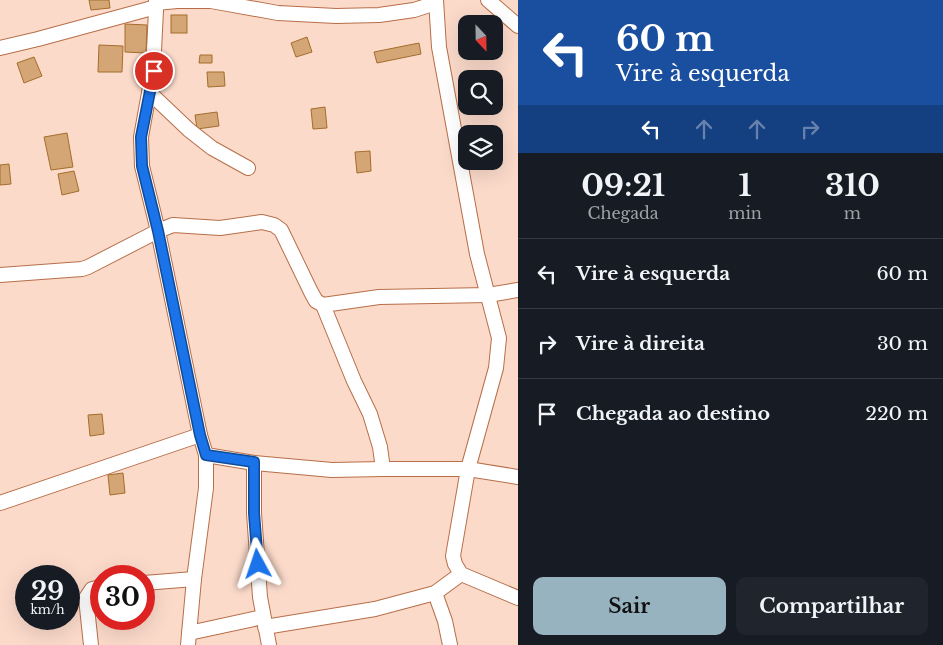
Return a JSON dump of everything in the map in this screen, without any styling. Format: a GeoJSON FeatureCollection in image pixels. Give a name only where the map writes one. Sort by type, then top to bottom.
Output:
{"type":"FeatureCollection","features":[{"type":"Feature","properties":{"kind":"street"},"geometry":{"type":"LineString","coordinates":[[488,0],[518,26]]}},
{"type":"Feature","properties":{"kind":"street"},"geometry":{"type":"LineString","coordinates":[[0,48],[38,39],[156,3],[211,1],[278,13],[336,16],[379,15],[414,10],[436,2],[441,57],[477,254],[499,338],[496,368],[468,469],[453,556],[461,574],[518,598]]}},
{"type":"Feature","properties":{"kind":"street"},"geometry":{"type":"LineString","coordinates":[[156,3],[154,71],[141,137],[142,166],[158,231],[200,435],[206,455],[206,488],[194,579],[189,639],[264,622],[375,609],[435,593],[461,574]]}},
{"type":"Feature","properties":{"kind":"street"},"geometry":{"type":"LineString","coordinates":[[149,92],[189,130],[212,148],[248,168]]}},
{"type":"Feature","properties":{"kind":"street"},"geometry":{"type":"LineString","coordinates":[[0,275],[82,269],[173,225],[220,228],[262,222],[274,225],[281,230],[316,301],[323,305],[379,298],[488,295],[518,290]]}},
{"type":"Feature","properties":{"kind":"street"},"geometry":{"type":"LineString","coordinates":[[323,305],[354,381],[370,414],[380,447],[383,469]]}},
{"type":"Feature","properties":{"kind":"street"},"geometry":{"type":"LineString","coordinates":[[0,503],[200,435]]}},
{"type":"Feature","properties":{"kind":"street"},"geometry":{"type":"LineString","coordinates":[[206,455],[332,470],[468,469],[518,476]]}},
{"type":"Feature","properties":{"kind":"street"},"geometry":{"type":"LineString","coordinates":[[254,462],[254,513],[260,597],[269,645]]}},
{"type":"Feature","properties":{"kind":"street"},"geometry":{"type":"LineString","coordinates":[[155,582],[194,579]]}},
{"type":"Feature","properties":{"kind":"street"},"geometry":{"type":"LineString","coordinates":[[90,592],[86,598],[91,645]]}},
{"type":"Feature","properties":{"kind":"street"},"geometry":{"type":"LineString","coordinates":[[435,593],[445,621],[450,645]]}},
{"type":"Feature","properties":{"kind":"building"},"geometry":{"type":"Polygon","coordinates":[[[89,0],[109,0],[110,8],[91,10],[89,0]]]}},
{"type":"Feature","properties":{"kind":"building"},"geometry":{"type":"Polygon","coordinates":[[[171,15],[187,15],[187,33],[171,33],[171,15]]]}},
{"type":"Feature","properties":{"kind":"building"},"geometry":{"type":"Polygon","coordinates":[[[125,24],[147,25],[146,53],[125,52],[125,24]]]}},
{"type":"Feature","properties":{"kind":"building"},"geometry":{"type":"Polygon","coordinates":[[[307,37],[312,52],[296,57],[291,43],[307,37]]]}},
{"type":"Feature","properties":{"kind":"building"},"geometry":{"type":"Polygon","coordinates":[[[419,43],[421,54],[377,63],[374,52],[419,43]]]}},
{"type":"Feature","properties":{"kind":"building"},"geometry":{"type":"Polygon","coordinates":[[[99,45],[123,46],[122,72],[98,72],[99,45]]]}},
{"type":"Feature","properties":{"kind":"building"},"geometry":{"type":"Polygon","coordinates":[[[200,55],[212,55],[212,63],[199,63],[200,55]]]}},
{"type":"Feature","properties":{"kind":"building"},"geometry":{"type":"Polygon","coordinates":[[[34,57],[42,76],[24,83],[17,63],[34,57]]]}},
{"type":"Feature","properties":{"kind":"building"},"geometry":{"type":"Polygon","coordinates":[[[207,72],[224,72],[225,86],[208,87],[207,72]]]}},
{"type":"Feature","properties":{"kind":"building"},"geometry":{"type":"Polygon","coordinates":[[[325,107],[327,128],[313,129],[311,109],[325,107]]]}},
{"type":"Feature","properties":{"kind":"building"},"geometry":{"type":"Polygon","coordinates":[[[217,112],[219,126],[197,129],[195,115],[217,112]]]}},
{"type":"Feature","properties":{"kind":"building"},"geometry":{"type":"Polygon","coordinates":[[[67,133],[73,167],[51,170],[44,137],[67,133]]]}},
{"type":"Feature","properties":{"kind":"building"},"geometry":{"type":"Polygon","coordinates":[[[370,151],[371,171],[357,173],[355,152],[370,151]]]}},
{"type":"Feature","properties":{"kind":"building"},"geometry":{"type":"Polygon","coordinates":[[[9,164],[11,184],[0,185],[0,165],[9,164]]]}},
{"type":"Feature","properties":{"kind":"building"},"geometry":{"type":"Polygon","coordinates":[[[74,171],[79,191],[62,195],[58,174],[74,171]]]}},
{"type":"Feature","properties":{"kind":"building"},"geometry":{"type":"Polygon","coordinates":[[[102,414],[104,434],[90,436],[88,415],[102,414]]]}},
{"type":"Feature","properties":{"kind":"building"},"geometry":{"type":"Polygon","coordinates":[[[123,473],[125,493],[110,495],[108,475],[123,473]]]}},
{"type":"Feature","properties":{"kind":"route"},"geometry":{"type":"LineString","coordinates":[[154,71],[141,137],[142,166],[158,231],[200,435],[206,455],[254,462],[254,513],[258,564]]}}]}
